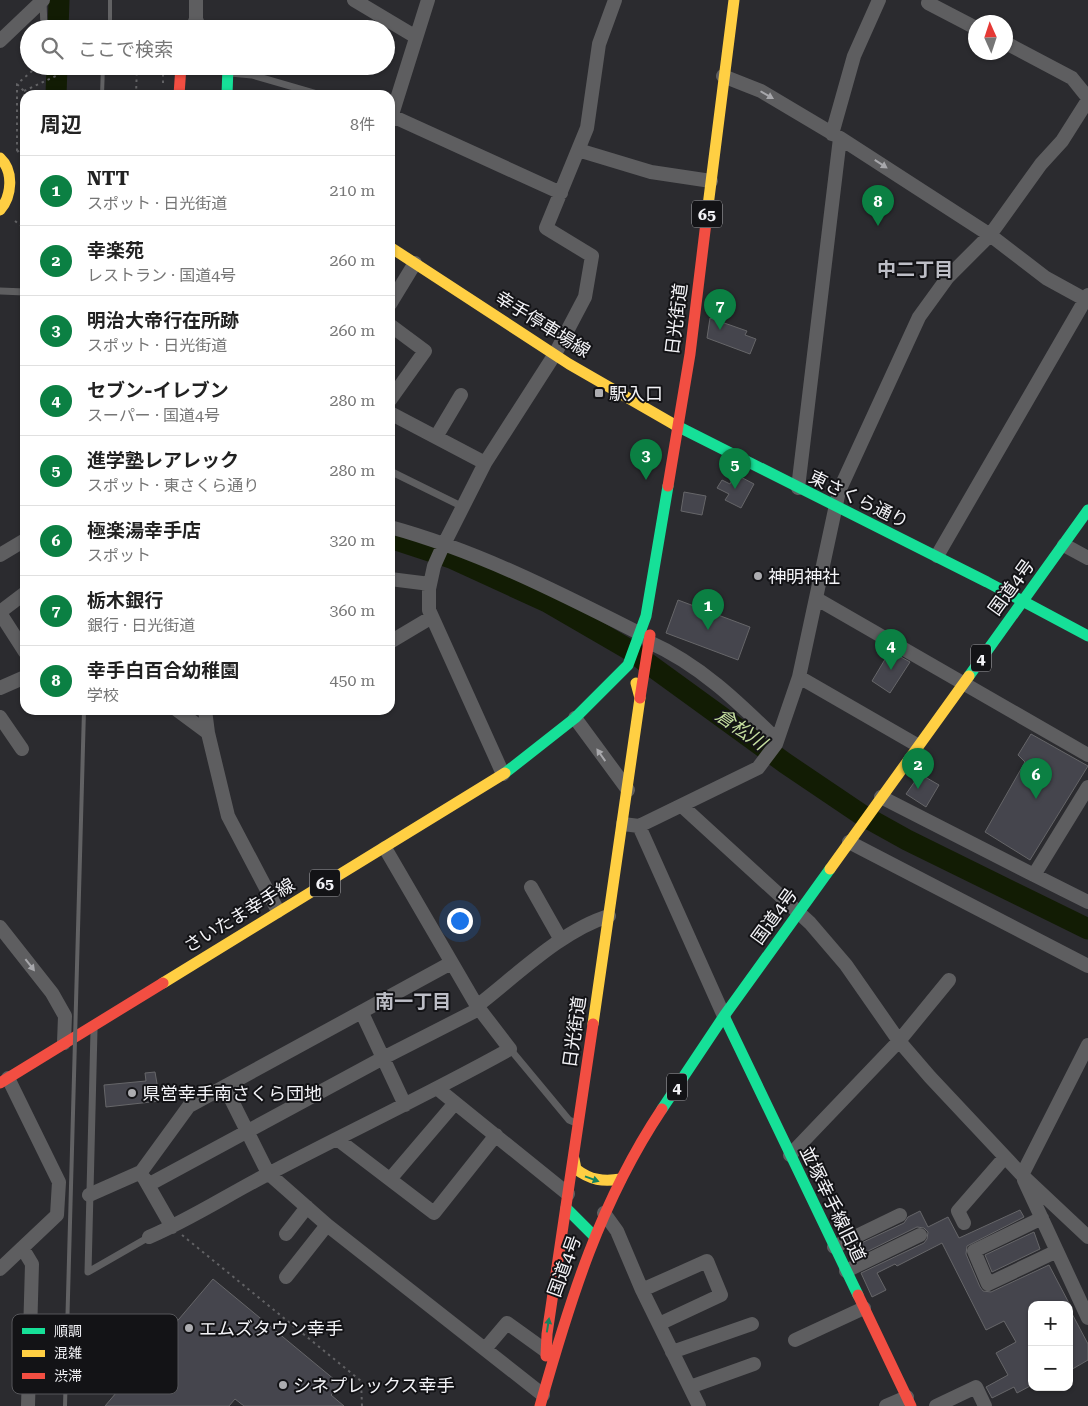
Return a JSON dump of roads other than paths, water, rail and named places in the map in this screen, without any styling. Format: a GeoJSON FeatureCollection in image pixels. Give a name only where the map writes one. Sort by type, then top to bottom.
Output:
{"type":"FeatureCollection","features":[{"type":"Feature","properties":{"kind":"main road","name":"日光街道"},"geometry":{"type":"LineString","coordinates":[[644,640],[655,561],[679,428],[734,0]]}},
{"type":"Feature","properties":{"kind":"main road"},"geometry":{"type":"LineString","coordinates":[[179,90],[180,75]]}},
{"type":"Feature","properties":{"kind":"main road"},"geometry":{"type":"LineString","coordinates":[[227,90],[228,75]]}},
{"type":"Feature","properties":{"kind":"main road"},"geometry":{"type":"LineString","coordinates":[[0,158],[4,160],[9,170],[8,201],[0,210]]}},
{"type":"Feature","properties":{"kind":"main road","name":"幸手停車場線"},"geometry":{"type":"LineString","coordinates":[[395,250],[555,354],[679,428]]}},
{"type":"Feature","properties":{"kind":"main road","name":"東さくら通り"},"geometry":{"type":"LineString","coordinates":[[679,428],[1024,600],[1088,636]]}},
{"type":"Feature","properties":{"kind":"main road","name":"国道4号"},"geometry":{"type":"LineString","coordinates":[[548,1374],[567,1309],[594,1236],[621,1179],[652,1124],[724,1016],[917,745],[1088,510]]}},
{"type":"Feature","properties":{"kind":"main road"},"geometry":{"type":"LineString","coordinates":[[640,698],[645,668],[644,640]]}},
{"type":"Feature","properties":{"kind":"main road","name":"65"},"geometry":{"type":"LineString","coordinates":[[630,662],[644,640]]}},
{"type":"Feature","properties":{"kind":"main road","name":"日光街道"},"geometry":{"type":"LineString","coordinates":[[541,1401],[548,1374],[546,1351],[640,698],[630,662]]}},
{"type":"Feature","properties":{"kind":"main road","name":"さいたま幸手線"},"geometry":{"type":"LineString","coordinates":[[4,1081],[503,774],[575,718],[630,662]]}},
{"type":"Feature","properties":{"kind":"main road","name":"並塚幸手線旧道"},"geometry":{"type":"LineString","coordinates":[[724,1016],[909,1401]]}},
{"type":"Feature","properties":{"kind":"main road"},"geometry":{"type":"LineString","coordinates":[[574,1159],[576,1169],[594,1181],[606,1182],[621,1179]]}},
{"type":"Feature","properties":{"kind":"main road"},"geometry":{"type":"LineString","coordinates":[[566,1208],[594,1236]]}},
{"type":"Feature","properties":{"kind":"street"},"geometry":{"type":"LineString","coordinates":[[22,20],[43,0]]}},
{"type":"Feature","properties":{"kind":"street"},"geometry":{"type":"LineString","coordinates":[[194,20],[196,0]]}},
{"type":"Feature","properties":{"kind":"street"},"geometry":{"type":"LineString","coordinates":[[354,0],[388,20]]}},
{"type":"Feature","properties":{"kind":"street"},"geometry":{"type":"LineString","coordinates":[[395,104],[428,0]]}},
{"type":"Feature","properties":{"kind":"street"},"geometry":{"type":"LineString","coordinates":[[503,774],[429,610],[430,584],[434,566],[443,545],[485,463],[555,354],[585,297],[592,256],[546,228],[587,128],[599,44],[615,0]]}},
{"type":"Feature","properties":{"kind":"street"},"geometry":{"type":"LineString","coordinates":[[798,488],[836,136],[854,56],[879,0]]}},
{"type":"Feature","properties":{"kind":"street"},"geometry":{"type":"LineString","coordinates":[[928,3],[968,24]]}},
{"type":"Feature","properties":{"kind":"street"},"geometry":{"type":"LineString","coordinates":[[0,41],[20,22]]}},
{"type":"Feature","properties":{"kind":"street"},"geometry":{"type":"LineString","coordinates":[[395,24],[416,37]]}},
{"type":"Feature","properties":{"kind":"street"},"geometry":{"type":"LineString","coordinates":[[623,824],[639,826],[758,768],[776,742],[799,677],[839,491],[918,317],[948,277],[990,234],[1041,164],[1062,141],[1088,99],[1072,78],[1013,47]]}},
{"type":"Feature","properties":{"kind":"street"},"geometry":{"type":"LineString","coordinates":[[723,76],[761,91],[836,136],[990,234],[1046,278],[1087,298],[937,556]]}},
{"type":"Feature","properties":{"kind":"street"},"geometry":{"type":"LineString","coordinates":[[395,119],[561,193]]}},
{"type":"Feature","properties":{"kind":"street"},"geometry":{"type":"LineString","coordinates":[[578,150],[651,172],[711,181]]}},
{"type":"Feature","properties":{"kind":"street"},"geometry":{"type":"LineString","coordinates":[[395,296],[415,263]]}},
{"type":"Feature","properties":{"kind":"street"},"geometry":{"type":"LineString","coordinates":[[395,329],[425,351],[395,393]]}},
{"type":"Feature","properties":{"kind":"street"},"geometry":{"type":"LineString","coordinates":[[436,437],[461,395]]}},
{"type":"Feature","properties":{"kind":"street"},"geometry":{"type":"LineString","coordinates":[[395,416],[485,463]]}},
{"type":"Feature","properties":{"kind":"street"},"geometry":{"type":"LineString","coordinates":[[395,530],[501,566],[644,640],[704,674],[739,702],[776,742]]}},
{"type":"Feature","properties":{"kind":"street"},"geometry":{"type":"LineString","coordinates":[[0,555],[20,543]]}},
{"type":"Feature","properties":{"kind":"street"},"geometry":{"type":"LineString","coordinates":[[1064,545],[1088,558]]}},
{"type":"Feature","properties":{"kind":"street"},"geometry":{"type":"LineString","coordinates":[[395,579],[430,584]]}},
{"type":"Feature","properties":{"kind":"street"},"geometry":{"type":"LineString","coordinates":[[20,598],[0,613],[20,644]]}},
{"type":"Feature","properties":{"kind":"street"},"geometry":{"type":"LineString","coordinates":[[817,598],[1088,755]]}},
{"type":"Feature","properties":{"kind":"street"},"geometry":{"type":"LineString","coordinates":[[395,639],[432,617]]}},
{"type":"Feature","properties":{"kind":"street"},"geometry":{"type":"LineString","coordinates":[[799,677],[917,745]]}},
{"type":"Feature","properties":{"kind":"street"},"geometry":{"type":"LineString","coordinates":[[0,688],[20,679]]}},
{"type":"Feature","properties":{"kind":"street"},"geometry":{"type":"LineString","coordinates":[[183,715],[208,733]]}},
{"type":"Feature","properties":{"kind":"street"},"geometry":{"type":"LineString","coordinates":[[206,715],[208,733],[228,816],[278,911]]}},
{"type":"Feature","properties":{"kind":"street"},"geometry":{"type":"LineString","coordinates":[[0,717],[22,749]]}},
{"type":"Feature","properties":{"kind":"street"},"geometry":{"type":"LineString","coordinates":[[575,718],[628,790]]}},
{"type":"Feature","properties":{"kind":"street"},"geometry":{"type":"LineString","coordinates":[[1034,875],[1088,787]]}},
{"type":"Feature","properties":{"kind":"street"},"geometry":{"type":"LineString","coordinates":[[878,801],[1088,902]]}},
{"type":"Feature","properties":{"kind":"street"},"geometry":{"type":"LineString","coordinates":[[682,806],[799,912],[846,965],[900,1041],[930,1077],[1022,1175],[1088,1237]]}},
{"type":"Feature","properties":{"kind":"street"},"geometry":{"type":"LineString","coordinates":[[639,826],[724,1016]]}},
{"type":"Feature","properties":{"kind":"street"},"geometry":{"type":"LineString","coordinates":[[849,842],[1088,966]]}},
{"type":"Feature","properties":{"kind":"street"},"geometry":{"type":"LineString","coordinates":[[149,1237],[172,1227],[268,1174],[438,1089],[510,1050],[478,1007],[385,848]]}},
{"type":"Feature","properties":{"kind":"street"},"geometry":{"type":"LineString","coordinates":[[531,887],[561,940]]}},
{"type":"Feature","properties":{"kind":"street"},"geometry":{"type":"LineString","coordinates":[[148,1185],[478,1007],[561,940],[597,919],[609,916]]}},
{"type":"Feature","properties":{"kind":"street"},"geometry":{"type":"LineString","coordinates":[[0,926],[52,993],[66,1016],[64,1043]]}},
{"type":"Feature","properties":{"kind":"street"},"geometry":{"type":"LineString","coordinates":[[89,1195],[141,1172],[189,1106],[451,963]]}},
{"type":"Feature","properties":{"kind":"street"},"geometry":{"type":"LineString","coordinates":[[790,1155],[900,1041],[949,980]]}},
{"type":"Feature","properties":{"kind":"street"},"geometry":{"type":"LineString","coordinates":[[362,1013],[405,1105]]}},
{"type":"Feature","properties":{"kind":"street"},"geometry":{"type":"LineString","coordinates":[[1022,1175],[1088,1046]]}},
{"type":"Feature","properties":{"kind":"street"},"geometry":{"type":"LineString","coordinates":[[0,1269],[23,1250],[57,1215],[59,1182],[4,1081]]}},
{"type":"Feature","properties":{"kind":"street"},"geometry":{"type":"LineString","coordinates":[[225,1087],[268,1174],[327,1225],[484,1350],[541,1401]]}},
{"type":"Feature","properties":{"kind":"street"},"geometry":{"type":"LineString","coordinates":[[438,1089],[568,1194]]}},
{"type":"Feature","properties":{"kind":"street"},"geometry":{"type":"LineString","coordinates":[[391,1178],[455,1103]]}},
{"type":"Feature","properties":{"kind":"street"},"geometry":{"type":"LineString","coordinates":[[337,1139],[391,1178],[434,1213],[496,1135]]}},
{"type":"Feature","properties":{"kind":"street"},"geometry":{"type":"LineString","coordinates":[[964,1223],[958,1211],[1005,1157]]}},
{"type":"Feature","properties":{"kind":"street"},"geometry":{"type":"LineString","coordinates":[[141,1172],[172,1227]]}},
{"type":"Feature","properties":{"kind":"street"},"geometry":{"type":"LineString","coordinates":[[1022,1175],[1088,1318]]}},
{"type":"Feature","properties":{"kind":"street"},"geometry":{"type":"LineString","coordinates":[[286,1234],[307,1207]]}},
{"type":"Feature","properties":{"kind":"street"},"geometry":{"type":"LineString","coordinates":[[604,1213],[617,1231],[642,1290],[699,1406]]}},
{"type":"Feature","properties":{"kind":"street"},"geometry":{"type":"LineString","coordinates":[[834,1247],[900,1215]]}},
{"type":"Feature","properties":{"kind":"street"},"geometry":{"type":"LineString","coordinates":[[1042,1218],[974,1251],[988,1284],[1057,1251]]}},
{"type":"Feature","properties":{"kind":"street"},"geometry":{"type":"LineString","coordinates":[[286,1277],[327,1225]]}},
{"type":"Feature","properties":{"kind":"street"},"geometry":{"type":"LineString","coordinates":[[846,1271],[920,1235]]}},
{"type":"Feature","properties":{"kind":"street"},"geometry":{"type":"LineString","coordinates":[[23,1250],[32,1264],[31,1314]]}},
{"type":"Feature","properties":{"kind":"street"},"geometry":{"type":"LineString","coordinates":[[642,1290],[707,1261],[721,1295],[659,1324]]}},
{"type":"Feature","properties":{"kind":"street"},"geometry":{"type":"LineString","coordinates":[[795,1340],[864,1308]]}},
{"type":"Feature","properties":{"kind":"street"},"geometry":{"type":"LineString","coordinates":[[484,1350],[507,1323],[546,1351]]}},
{"type":"Feature","properties":{"kind":"street"},"geometry":{"type":"LineString","coordinates":[[672,1352],[752,1324]]}},
{"type":"Feature","properties":{"kind":"street"},"geometry":{"type":"LineString","coordinates":[[690,1386],[754,1364]]}},
{"type":"Feature","properties":{"kind":"street"},"geometry":{"type":"LineString","coordinates":[[936,1406],[976,1387],[984,1406]]}},
{"type":"Feature","properties":{"kind":"street"},"geometry":{"type":"LineString","coordinates":[[886,1406],[909,1401]]}},
{"type":"Feature","properties":{"kind":"lane"},"geometry":{"type":"LineString","coordinates":[[43,0],[44,20]]}},
{"type":"Feature","properties":{"kind":"lane"},"geometry":{"type":"LineString","coordinates":[[255,75],[305,90]]}},
{"type":"Feature","properties":{"kind":"lane"},"geometry":{"type":"LineString","coordinates":[[0,291],[20,292]]}},
{"type":"Feature","properties":{"kind":"lane"},"geometry":{"type":"LineString","coordinates":[[395,473],[463,507]]}},
{"type":"Feature","properties":{"kind":"lane"},"geometry":{"type":"LineString","coordinates":[[94,1024],[88,1272],[149,1237]]}},
{"type":"Feature","properties":{"kind":"lane"},"geometry":{"type":"LineString","coordinates":[[510,1050],[569,1120],[579,1124]]}},
{"type":"Feature","properties":{"kind":"waterway","name":"倉松川"},"geometry":{"type":"LineString","coordinates":[[55,0],[59,3]]}},
{"type":"Feature","properties":{"kind":"waterway","name":"倉松川"},"geometry":{"type":"LineString","coordinates":[[58,20],[59,0]]}},
{"type":"Feature","properties":{"kind":"waterway","name":"倉松川"},"geometry":{"type":"LineString","coordinates":[[56,90],[57,75]]}},
{"type":"Feature","properties":{"kind":"waterway","name":"倉松川"},"geometry":{"type":"LineString","coordinates":[[395,540],[451,558],[547,602],[628,649],[785,763],[862,815],[907,840],[1088,929]]}},
{"type":"Feature","properties":{"kind":"railway"},"geometry":{"type":"LineString","coordinates":[[110,0],[110,20]]}},
{"type":"Feature","properties":{"kind":"railway"},"geometry":{"type":"LineString","coordinates":[[102,90],[103,75]]}},
{"type":"Feature","properties":{"kind":"railway"},"geometry":{"type":"LineString","coordinates":[[68,1314],[84,715]]}},
{"type":"Feature","properties":{"kind":"railway"},"geometry":{"type":"LineString","coordinates":[[65,1394],[65,1406]]}},
{"type":"Feature","properties":{"kind":"place","name":"幸手白百合幼稚園"},"geometry":{"type":"Point","coordinates":[878,226]}},
{"type":"Feature","properties":{"kind":"place","name":"栃木銀行"},"geometry":{"type":"Point","coordinates":[720,330]}},
{"type":"Feature","properties":{"kind":"place","name":"駅入口"},"geometry":{"type":"Point","coordinates":[599,393]}},
{"type":"Feature","properties":{"kind":"place","name":"明治大帝行在所跡"},"geometry":{"type":"Point","coordinates":[646,480]}},
{"type":"Feature","properties":{"kind":"place","name":"進学塾レアレック"},"geometry":{"type":"Point","coordinates":[735,489]}},
{"type":"Feature","properties":{"kind":"place","name":"神明神社"},"geometry":{"type":"Point","coordinates":[758,576]}},
{"type":"Feature","properties":{"kind":"place","name":"NTT"},"geometry":{"type":"Point","coordinates":[708,630]}},
{"type":"Feature","properties":{"kind":"place","name":"セブン-イレブン"},"geometry":{"type":"Point","coordinates":[891,670]}},
{"type":"Feature","properties":{"kind":"place","name":"幸楽苑"},"geometry":{"type":"Point","coordinates":[918,789]}},
{"type":"Feature","properties":{"kind":"place","name":"極楽湯幸手店"},"geometry":{"type":"Point","coordinates":[1036,799]}},
{"type":"Feature","properties":{"kind":"place","name":"県営幸手南さくら団地"},"geometry":{"type":"Point","coordinates":[132,1093]}},
{"type":"Feature","properties":{"kind":"place","name":"エムズタウン幸手"},"geometry":{"type":"Point","coordinates":[189,1328]}},
{"type":"Feature","properties":{"kind":"place","name":"シネプレックス幸手"},"geometry":{"type":"Point","coordinates":[283,1385]}},
{"type":"Feature","properties":{"kind":"district","name":"中二丁目"},"geometry":{"type":"Point","coordinates":[915,269]}},
{"type":"Feature","properties":{"kind":"district","name":"南一丁目"},"geometry":{"type":"Point","coordinates":[413,1001]}}]}
